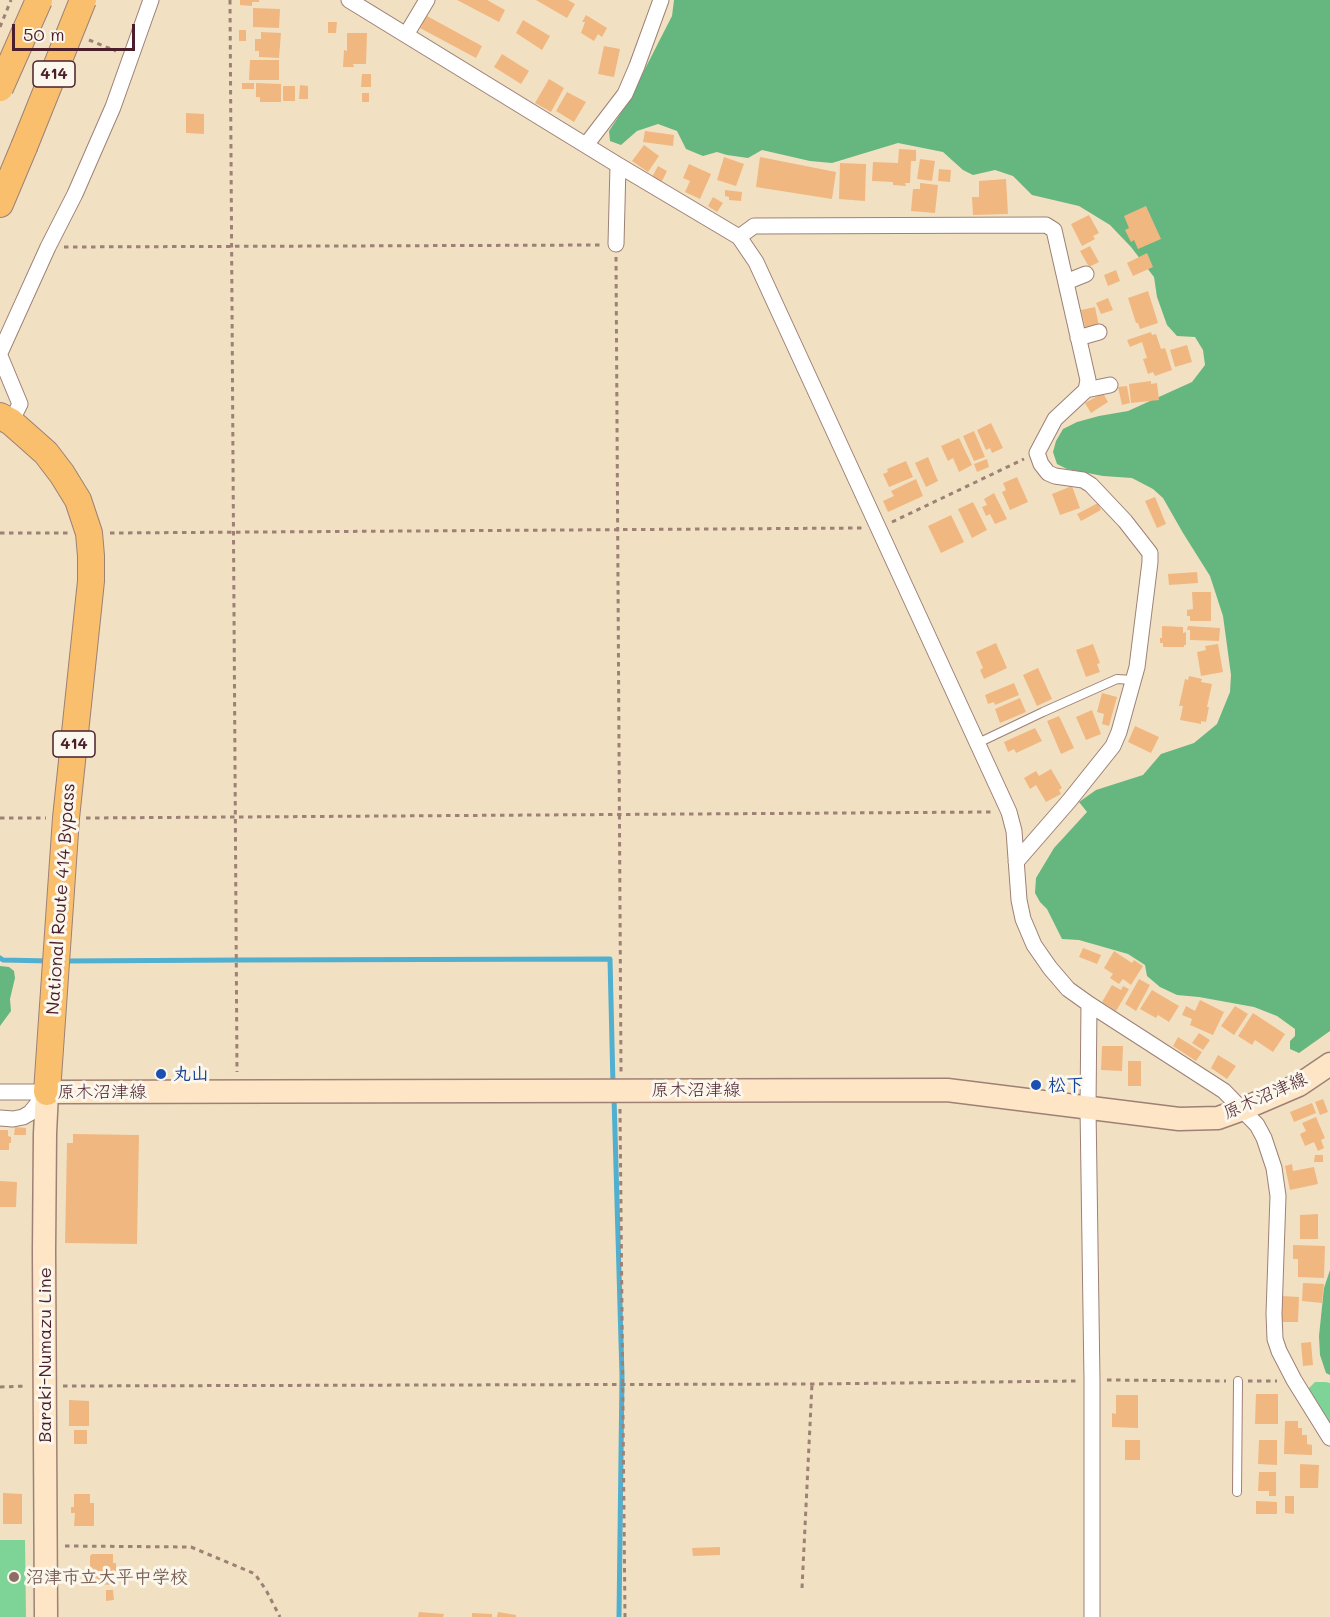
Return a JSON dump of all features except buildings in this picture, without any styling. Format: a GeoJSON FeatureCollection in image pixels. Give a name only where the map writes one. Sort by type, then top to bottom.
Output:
{"type":"FeatureCollection","features":[{"type":"Feature","properties":{"kind":"highway","name":"414"},"geometry":{"type":"LineString","coordinates":[[0,88],[39,0]]}},
{"type":"Feature","properties":{"kind":"highway","name":"414"},"geometry":{"type":"LineString","coordinates":[[0,204],[83,0]]}},
{"type":"Feature","properties":{"kind":"highway","name":"National Route 414 Bypass"},"geometry":{"type":"LineString","coordinates":[[5,419],[46,453],[78,500],[88,533],[92,581],[66,818],[47,1092]]}},
{"type":"Feature","properties":{"kind":"main road","name":"原木沼津線"},"geometry":{"type":"LineString","coordinates":[[47,1092],[947,1090],[1179,1119],[1218,1118],[1243,1109],[1299,1084],[1330,1064]]}},
{"type":"Feature","properties":{"kind":"main road","name":"Baraki-Numazu Line"},"geometry":{"type":"LineString","coordinates":[[46,1617],[44,1251],[47,1092]]}},
{"type":"Feature","properties":{"kind":"street"},"geometry":{"type":"LineString","coordinates":[[5,419],[20,404],[0,355],[113,107],[152,0]]}},
{"type":"Feature","properties":{"kind":"street"},"geometry":{"type":"LineString","coordinates":[[349,0],[739,237],[756,262],[1009,812],[1014,831],[1019,900],[1023,919],[1034,945],[1050,969],[1068,989],[1224,1091],[1257,1125],[1264,1138],[1274,1168],[1278,1196],[1275,1339],[1294,1380],[1330,1438]]}},
{"type":"Feature","properties":{"kind":"street"},"geometry":{"type":"LineString","coordinates":[[406,35],[427,0]]}},
{"type":"Feature","properties":{"kind":"street"},"geometry":{"type":"LineString","coordinates":[[586,145],[625,94],[660,0]]}},
{"type":"Feature","properties":{"kind":"street"},"geometry":{"type":"LineString","coordinates":[[616,244],[618,165]]}},
{"type":"Feature","properties":{"kind":"street"},"geometry":{"type":"LineString","coordinates":[[739,237],[754,226],[1046,225],[1054,230],[1088,380],[1086,390]]}},
{"type":"Feature","properties":{"kind":"street"},"geometry":{"type":"LineString","coordinates":[[1066,282],[1086,274]]}},
{"type":"Feature","properties":{"kind":"street"},"geometry":{"type":"LineString","coordinates":[[1078,338],[1099,332]]}},
{"type":"Feature","properties":{"kind":"street"},"geometry":{"type":"LineString","coordinates":[[1016,862],[1113,746],[1137,667],[1150,553],[1125,521],[1091,485],[1083,480],[1048,473],[1037,453],[1055,419],[1086,390],[1110,385]]}},
{"type":"Feature","properties":{"kind":"street"},"geometry":{"type":"LineString","coordinates":[[1089,1004],[1092,1617]]}},
{"type":"Feature","properties":{"kind":"street"},"geometry":{"type":"LineString","coordinates":[[0,1092],[47,1092]]}},
{"type":"Feature","properties":{"kind":"street"},"geometry":{"type":"LineString","coordinates":[[0,1118],[14,1119],[30,1113],[47,1092]]}},
{"type":"Feature","properties":{"kind":"lane"},"geometry":{"type":"LineString","coordinates":[[978,743],[1117,679],[1133,680]]}},
{"type":"Feature","properties":{"kind":"lane"},"geometry":{"type":"LineString","coordinates":[[1237,1492],[1238,1382]]}},
{"type":"Feature","properties":{"kind":"path"},"geometry":{"type":"LineString","coordinates":[[0,27],[11,0]]}},
{"type":"Feature","properties":{"kind":"path"},"geometry":{"type":"LineString","coordinates":[[230,0],[237,1092]]}},
{"type":"Feature","properties":{"kind":"path"},"geometry":{"type":"LineString","coordinates":[[48,247],[616,244],[625,1617]]}},
{"type":"Feature","properties":{"kind":"path"},"geometry":{"type":"LineString","coordinates":[[0,533],[880,528],[1037,453]]}},
{"type":"Feature","properties":{"kind":"path"},"geometry":{"type":"LineString","coordinates":[[0,818],[1009,812]]}},
{"type":"Feature","properties":{"kind":"path"},"geometry":{"type":"LineString","coordinates":[[0,1387],[1294,1380]]}},
{"type":"Feature","properties":{"kind":"path"},"geometry":{"type":"LineString","coordinates":[[802,1588],[812,1384]]}},
{"type":"Feature","properties":{"kind":"path"},"geometry":{"type":"LineString","coordinates":[[45,1546],[191,1547],[255,1574],[280,1617]]}},
{"type":"Feature","properties":{"kind":"green space"},"geometry":{"type":"Polygon","coordinates":[[[674,0],[1330,0],[1330,1031],[1299,1053],[1290,1049],[1290,1041],[1295,1036],[1295,1029],[1277,1016],[1254,1007],[1177,995],[1160,987],[1147,976],[1145,965],[1128,954],[1079,940],[1062,939],[1047,909],[1035,893],[1036,878],[1054,848],[1087,812],[1079,802],[1096,790],[1143,775],[1161,754],[1194,743],[1217,724],[1230,692],[1231,675],[1223,616],[1210,576],[1163,498],[1153,489],[1132,478],[1103,476],[1067,469],[1057,464],[1053,452],[1063,429],[1077,422],[1128,411],[1192,382],[1205,365],[1203,350],[1195,337],[1177,336],[1167,325],[1157,297],[1154,277],[1131,247],[1110,225],[1079,206],[1032,195],[1013,176],[995,170],[973,175],[963,170],[943,152],[898,143],[832,163],[810,161],[762,150],[748,158],[717,152],[703,156],[686,149],[677,131],[658,124],[637,131],[621,145],[610,141],[609,131],[627,104],[672,16],[674,0]]]}},
{"type":"Feature","properties":{"kind":"green space"},"geometry":{"type":"Polygon","coordinates":[[[0,966],[9,967],[14,971],[15,978],[10,999],[11,1011],[0,1026],[0,966]]]}},
{"type":"Feature","properties":{"kind":"green space"},"geometry":{"type":"Polygon","coordinates":[[[1330,1270],[1330,1375],[1326,1373],[1320,1355],[1319,1336],[1324,1288],[1330,1270]]]}},
{"type":"Feature","properties":{"kind":"green space"},"geometry":{"type":"Polygon","coordinates":[[[1315,1382],[1330,1383],[1330,1429],[1306,1391],[1315,1382]]]}},
{"type":"Feature","properties":{"kind":"green space","name":"沼津市立大平中学校"},"geometry":{"type":"Polygon","coordinates":[[[0,1540],[25,1540],[26,1617],[0,1617],[0,1540]]]}},
{"type":"Feature","properties":{"kind":"waterway"},"geometry":{"type":"LineString","coordinates":[[0,958],[3,960],[49,961]]}},
{"type":"Feature","properties":{"kind":"waterway"},"geometry":{"type":"LineString","coordinates":[[64,961],[610,959],[613,1085]]}},
{"type":"Feature","properties":{"kind":"waterway"},"geometry":{"type":"LineString","coordinates":[[614,1097],[622,1376],[619,1617]]}},
{"type":"Feature","properties":{"kind":"place","name":"丸山"},"geometry":{"type":"Point","coordinates":[161,1074]}},
{"type":"Feature","properties":{"kind":"place","name":"松下"},"geometry":{"type":"Point","coordinates":[1036,1085]}},
{"type":"Feature","properties":{"kind":"place","name":"沼津市立大平中学校"},"geometry":{"type":"Point","coordinates":[14,1577]}}]}
